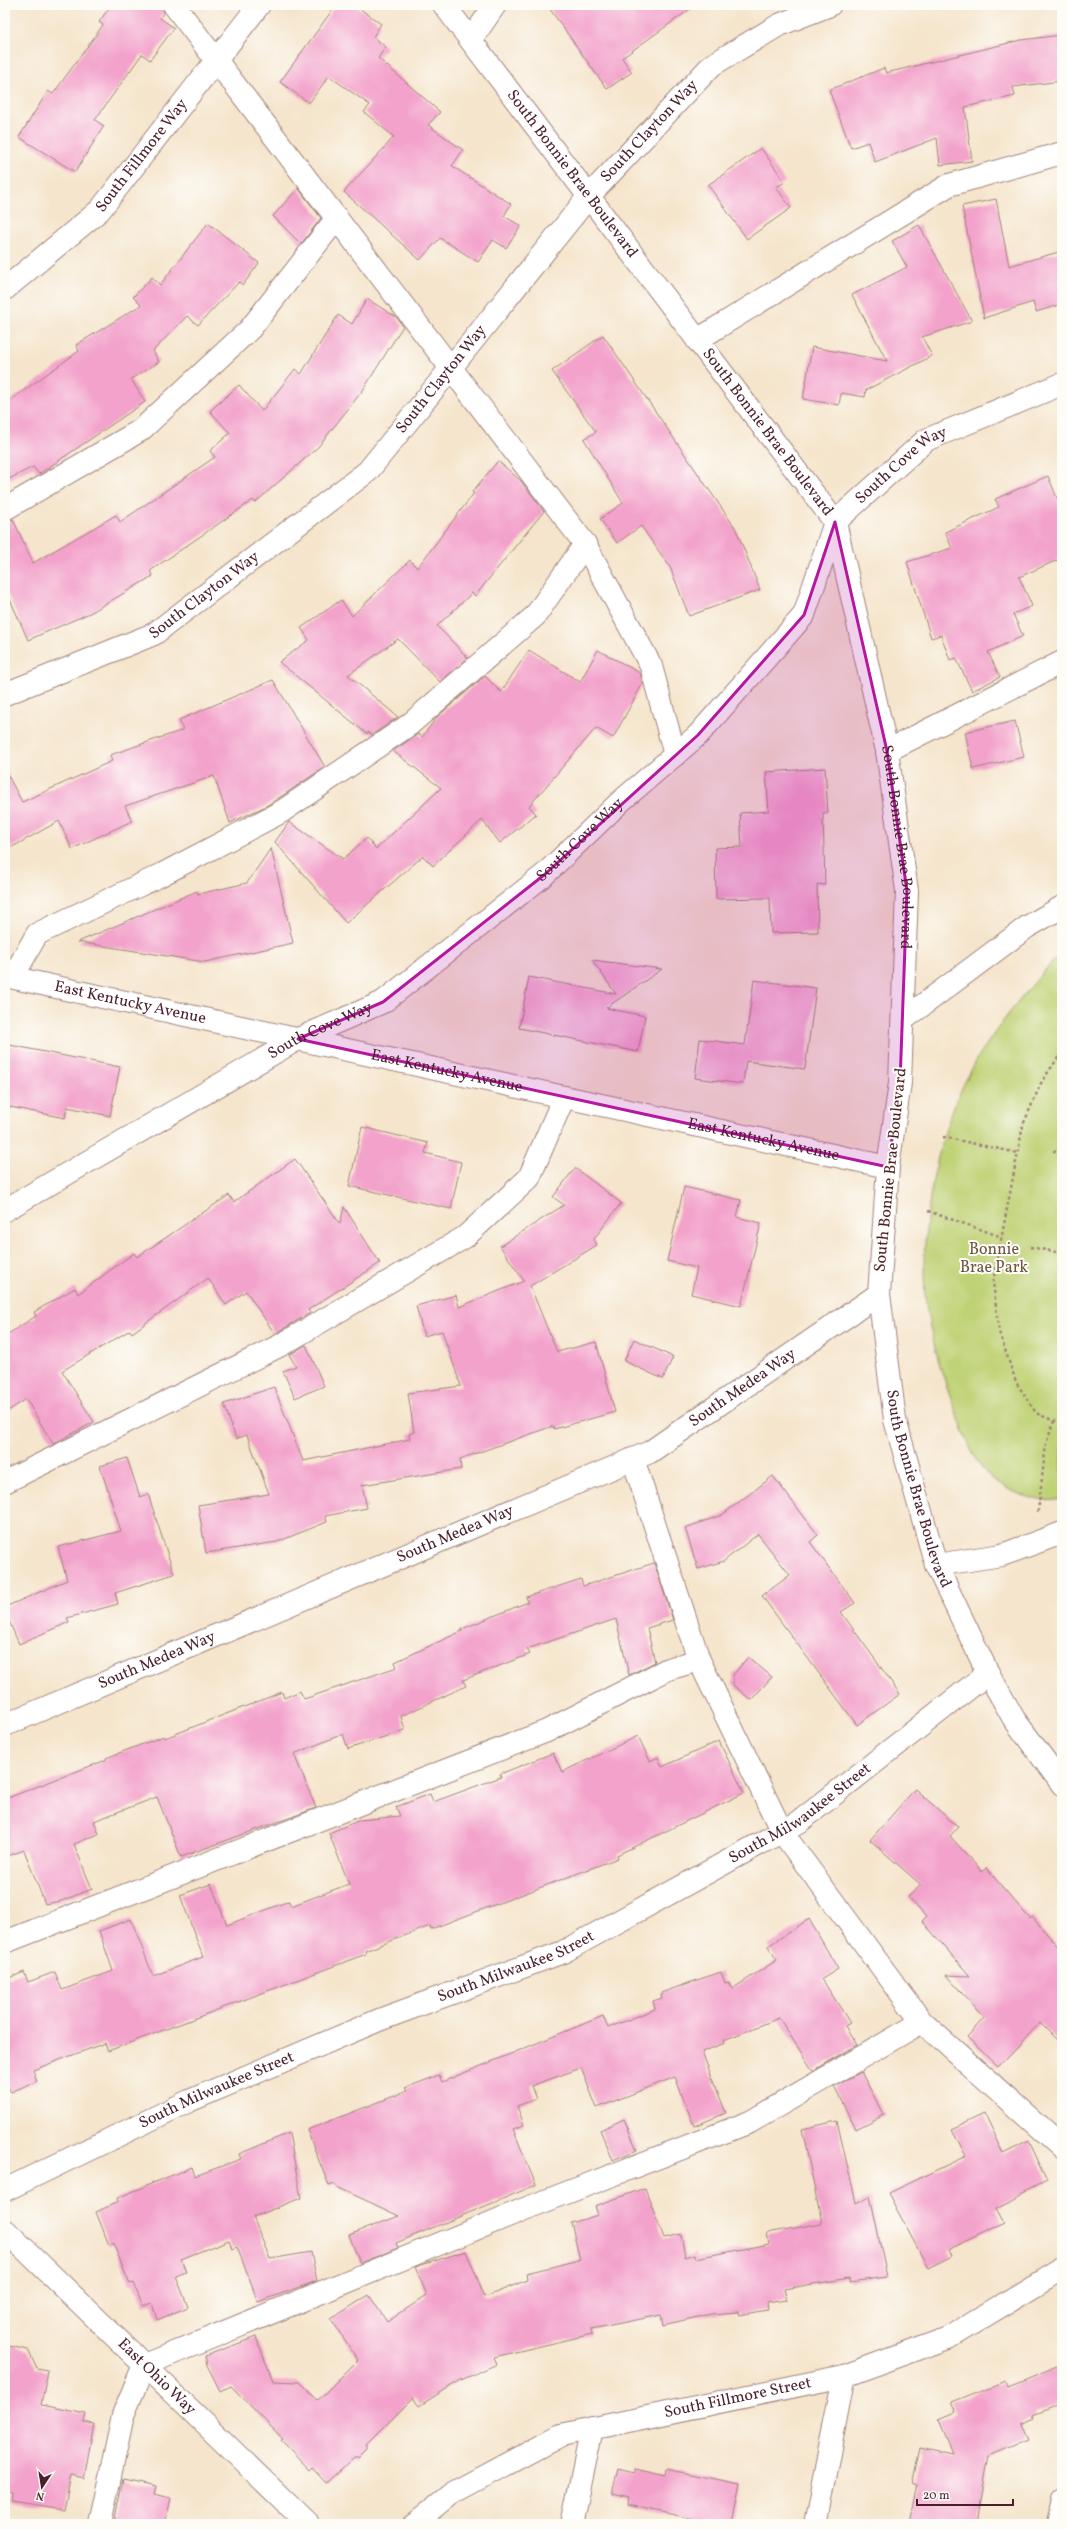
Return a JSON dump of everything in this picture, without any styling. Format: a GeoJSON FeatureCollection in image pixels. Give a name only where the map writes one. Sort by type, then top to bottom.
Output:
{"type":"FeatureCollection","features":[{"type":"Feature","properties":{"kind":"street"},"geometry":{"type":"LineString","coordinates":[[174,5],[585,544],[651,666],[675,754]]}},
{"type":"Feature","properties":{"kind":"street","name":"South Fillmore Way"},"geometry":{"type":"LineString","coordinates":[[5,289],[100,210],[184,103],[215,59],[259,5]]}},
{"type":"Feature","properties":{"kind":"street","name":"South Bonnie Brae Boulevard"},"geometry":{"type":"LineString","coordinates":[[444,5],[835,522],[887,751],[907,891],[904,1018],[900,1083],[888,1167],[879,1294],[895,1420],[936,1565],[988,1673],[1014,1719],[1062,1784]]}},
{"type":"Feature","properties":{"kind":"street"},"geometry":{"type":"LineString","coordinates":[[471,40],[495,5]]}},
{"type":"Feature","properties":{"kind":"street","name":"South Clayton Way"},"geometry":{"type":"LineString","coordinates":[[5,694],[154,634],[368,471],[589,196],[712,65],[779,25],[830,5]]}},
{"type":"Feature","properties":{"kind":"street"},"geometry":{"type":"LineString","coordinates":[[697,340],[949,185],[1062,153]]}},
{"type":"Feature","properties":{"kind":"street"},"geometry":{"type":"LineString","coordinates":[[5,509],[141,430],[250,329],[337,218]]}},
{"type":"Feature","properties":{"kind":"street","name":"South Cove Way"},"geometry":{"type":"LineString","coordinates":[[5,1210],[298,1039],[384,1002],[544,875],[620,802],[698,735],[804,615],[835,522],[926,440],[1062,384]]}},
{"type":"Feature","properties":{"kind":"street"},"geometry":{"type":"LineString","coordinates":[[9,976],[37,934],[159,876],[281,812],[409,725],[535,616],[585,544]]}},
{"type":"Feature","properties":{"kind":"street"},"geometry":{"type":"LineString","coordinates":[[887,751],[1062,662]]}},
{"type":"Feature","properties":{"kind":"street"},"geometry":{"type":"LineString","coordinates":[[904,1018],[1027,926],[1062,907]]}},
{"type":"Feature","properties":{"kind":"street","name":"East Kentucky Avenue"},"geometry":{"type":"LineString","coordinates":[[9,976],[888,1167]]}},
{"type":"Feature","properties":{"kind":"street"},"geometry":{"type":"LineString","coordinates":[[5,1482],[281,1345],[465,1237],[529,1178],[564,1097]]}},
{"type":"Feature","properties":{"kind":"street","name":"South Medea Way"},"geometry":{"type":"LineString","coordinates":[[5,1725],[650,1452],[879,1294]]}},
{"type":"Feature","properties":{"kind":"street"},"geometry":{"type":"LineString","coordinates":[[633,1459],[699,1660],[782,1832],[922,2022],[1062,2147]]}},
{"type":"Feature","properties":{"kind":"street"},"geometry":{"type":"LineString","coordinates":[[936,1565],[1002,1555],[1062,1533]]}},
{"type":"Feature","properties":{"kind":"street"},"geometry":{"type":"LineString","coordinates":[[5,1942],[547,1731],[668,1669],[699,1660]]}},
{"type":"Feature","properties":{"kind":"street","name":"South Milwaukee Street"},"geometry":{"type":"LineString","coordinates":[[5,2190],[189,2101],[379,2020],[563,1952],[799,1822],[988,1673]]}},
{"type":"Feature","properties":{"kind":"street"},"geometry":{"type":"LineString","coordinates":[[100,2524],[123,2415],[144,2365],[522,2210],[750,2122],[922,2022]]}},
{"type":"Feature","properties":{"kind":"street","name":"East Ohio Way"},"geometry":{"type":"LineString","coordinates":[[5,2230],[308,2524]]}},
{"type":"Feature","properties":{"kind":"street","name":"South Fillmore Street"},"geometry":{"type":"LineString","coordinates":[[414,2524],[451,2494],[561,2435],[844,2376],[948,2338],[1062,2269]]}},
{"type":"Feature","properties":{"kind":"street"},"geometry":{"type":"LineString","coordinates":[[814,2524],[844,2376]]}},
{"type":"Feature","properties":{"kind":"street"},"geometry":{"type":"LineString","coordinates":[[572,2524],[592,2428]]}},
{"type":"Feature","properties":{"kind":"street"},"geometry":{"type":"LineString","coordinates":[[1057,2524],[1062,2501]]}},
{"type":"Feature","properties":{"kind":"path"},"geometry":{"type":"LineString","coordinates":[[1062,1052],[1042,1081],[1023,1125],[993,1282],[999,1332],[1016,1382],[1036,1413],[1054,1420],[1062,1420]]}},
{"type":"Feature","properties":{"kind":"path"},"geometry":{"type":"LineString","coordinates":[[943,1137],[1018,1153]]}},
{"type":"Feature","properties":{"kind":"path"},"geometry":{"type":"LineString","coordinates":[[1053,1151],[1062,1152]]}},
{"type":"Feature","properties":{"kind":"path"},"geometry":{"type":"LineString","coordinates":[[928,1211],[1002,1237]]}},
{"type":"Feature","properties":{"kind":"path"},"geometry":{"type":"LineString","coordinates":[[1030,1247],[1062,1253]]}},
{"type":"Feature","properties":{"kind":"path"},"geometry":{"type":"LineString","coordinates":[[1036,1543],[1046,1444],[1054,1420]]}},
{"type":"Feature","properties":{"kind":"highlighted area"},"geometry":{"type":"Polygon","coordinates":[[[835,522],[887,751],[907,891],[900,1083],[888,1167],[298,1039],[383,1002],[544,875],[698,735],[804,615],[835,522]]]}},
{"type":"Feature","properties":{"kind":"green space","name":"Bonnie Brae Park"},"geometry":{"type":"Polygon","coordinates":[[[1062,953],[1062,1498],[1042,1499],[1022,1495],[1003,1486],[987,1474],[972,1452],[948,1390],[931,1334],[925,1295],[924,1258],[931,1190],[938,1156],[957,1099],[976,1062],[998,1028],[1042,973],[1062,953]]]}},
{"type":"Feature","properties":{"kind":"building"},"geometry":{"type":"Polygon","coordinates":[[[111,5],[162,5],[164,12],[160,18],[174,28],[150,60],[142,54],[95,120],[104,126],[75,172],[19,137],[48,91],[53,94],[103,25],[99,22],[111,5]]]}},
{"type":"Feature","properties":{"kind":"building"},"geometry":{"type":"Polygon","coordinates":[[[336,5],[355,5],[381,24],[373,37],[386,47],[378,58],[440,112],[428,125],[463,150],[452,166],[511,204],[504,216],[521,226],[506,248],[493,240],[478,262],[440,238],[420,260],[344,192],[394,137],[364,112],[370,105],[329,76],[309,103],[280,82],[336,5]]]}},
{"type":"Feature","properties":{"kind":"building"},"geometry":{"type":"Polygon","coordinates":[[[547,5],[696,5],[622,58],[632,72],[607,89],[547,5]]]}},
{"type":"Feature","properties":{"kind":"building"},"geometry":{"type":"Polygon","coordinates":[[[1062,35],[1062,81],[1013,87],[1015,96],[965,107],[972,161],[940,165],[937,138],[875,162],[868,142],[851,148],[829,90],[884,68],[886,73],[1021,40],[1062,35]]]}},
{"type":"Feature","properties":{"kind":"building"},"geometry":{"type":"Polygon","coordinates":[[[761,148],[785,182],[776,187],[791,208],[747,239],[708,185],[761,148]]]}},
{"type":"Feature","properties":{"kind":"building"},"geometry":{"type":"Polygon","coordinates":[[[298,188],[321,218],[301,244],[273,216],[298,188]]]}},
{"type":"Feature","properties":{"kind":"building"},"geometry":{"type":"Polygon","coordinates":[[[996,199],[1009,266],[1062,251],[1062,304],[1036,312],[1033,302],[984,318],[962,206],[996,199]]]}},
{"type":"Feature","properties":{"kind":"building"},"geometry":{"type":"Polygon","coordinates":[[[208,223],[259,263],[243,285],[239,282],[198,325],[187,316],[153,351],[159,362],[131,379],[145,402],[39,474],[33,467],[5,481],[5,404],[79,351],[76,345],[141,305],[133,297],[152,277],[160,285],[208,223]]]}},
{"type":"Feature","properties":{"kind":"building"},"geometry":{"type":"Polygon","coordinates":[[[919,225],[972,321],[922,337],[932,356],[866,390],[865,397],[841,393],[839,405],[803,399],[812,347],[887,361],[852,295],[907,267],[892,241],[919,225]]]}},
{"type":"Feature","properties":{"kind":"building"},"geometry":{"type":"Polygon","coordinates":[[[367,299],[396,317],[403,326],[363,390],[318,447],[255,503],[253,500],[150,571],[153,576],[90,613],[28,640],[5,588],[5,521],[13,519],[33,563],[116,515],[120,522],[215,457],[210,451],[230,433],[210,411],[239,385],[262,411],[295,369],[301,374],[338,315],[352,324],[367,299]]]}},
{"type":"Feature","properties":{"kind":"building"},"geometry":{"type":"Polygon","coordinates":[[[603,335],[736,529],[760,590],[689,616],[670,567],[641,526],[617,543],[600,519],[623,503],[584,439],[596,432],[552,371],[603,335]]]}},
{"type":"Feature","properties":{"kind":"building"},"geometry":{"type":"Polygon","coordinates":[[[498,461],[521,481],[544,511],[475,596],[472,593],[437,626],[468,658],[440,682],[398,639],[348,675],[398,717],[372,735],[368,732],[367,734],[279,662],[309,640],[301,628],[341,600],[352,616],[410,560],[417,568],[474,493],[472,492],[498,461]]]}},
{"type":"Feature","properties":{"kind":"building"},"geometry":{"type":"Polygon","coordinates":[[[1048,476],[1062,510],[1062,558],[1019,577],[1032,606],[1013,614],[1023,636],[988,652],[1000,677],[972,691],[956,658],[950,660],[941,635],[931,638],[907,562],[952,548],[945,532],[999,507],[995,499],[1048,476]]]}},
{"type":"Feature","properties":{"kind":"building"},"geometry":{"type":"Polygon","coordinates":[[[529,650],[580,682],[598,650],[640,673],[643,683],[613,738],[596,728],[529,806],[536,814],[500,843],[482,820],[433,866],[423,856],[346,923],[275,842],[289,822],[343,859],[367,838],[376,849],[441,788],[393,751],[418,734],[422,737],[437,717],[485,676],[501,692],[529,650]]]}},
{"type":"Feature","properties":{"kind":"building"},"geometry":{"type":"Polygon","coordinates":[[[273,680],[325,767],[288,792],[266,806],[230,823],[214,776],[125,806],[132,821],[72,849],[59,821],[5,851],[5,770],[22,802],[112,761],[110,755],[183,730],[179,720],[273,680]]]}},
{"type":"Feature","properties":{"kind":"building"},"geometry":{"type":"Polygon","coordinates":[[[1015,721],[1024,757],[973,769],[965,732],[1015,721]]]}},
{"type":"Feature","properties":{"kind":"building"},"geometry":{"type":"Polygon","coordinates":[[[825,768],[828,813],[823,813],[825,885],[817,884],[818,932],[771,933],[770,898],[716,899],[715,848],[742,847],[740,813],[769,811],[766,772],[825,768]]]}},
{"type":"Feature","properties":{"kind":"building"},"geometry":{"type":"Polygon","coordinates":[[[271,848],[293,943],[205,962],[78,942],[197,891],[198,894],[247,883],[271,848]]]}},
{"type":"Feature","properties":{"kind":"building"},"geometry":{"type":"Polygon","coordinates":[[[592,960],[662,969],[606,1008],[645,1016],[638,1052],[519,1028],[529,977],[616,994],[592,960]]]}},
{"type":"Feature","properties":{"kind":"building"},"geometry":{"type":"Polygon","coordinates":[[[754,980],[816,988],[805,1069],[746,1061],[743,1084],[695,1078],[700,1039],[745,1045],[754,980]]]}},
{"type":"Feature","properties":{"kind":"building"},"geometry":{"type":"Polygon","coordinates":[[[5,1044],[120,1067],[110,1116],[67,1107],[65,1118],[5,1106],[5,1044]]]}},
{"type":"Feature","properties":{"kind":"building"},"geometry":{"type":"Polygon","coordinates":[[[362,1127],[428,1143],[425,1153],[461,1162],[451,1209],[349,1186],[362,1127]]]}},
{"type":"Feature","properties":{"kind":"building"},"geometry":{"type":"Polygon","coordinates":[[[295,1159],[340,1224],[344,1207],[380,1263],[308,1310],[310,1313],[275,1334],[246,1291],[226,1305],[208,1278],[132,1333],[130,1330],[62,1371],[94,1422],[53,1444],[26,1399],[5,1413],[5,1336],[36,1316],[34,1312],[75,1288],[78,1294],[134,1253],[137,1257],[229,1195],[234,1202],[295,1159]]]}},
{"type":"Feature","properties":{"kind":"building"},"geometry":{"type":"Polygon","coordinates":[[[575,1168],[621,1203],[594,1239],[597,1245],[530,1286],[557,1352],[596,1342],[615,1412],[554,1429],[553,1426],[460,1459],[461,1469],[362,1485],[367,1508],[325,1516],[327,1522],[277,1542],[206,1553],[198,1505],[269,1494],[247,1435],[236,1439],[224,1404],[274,1387],[303,1461],[410,1439],[409,1434],[414,1432],[408,1393],[461,1386],[442,1331],[424,1336],[416,1306],[456,1295],[459,1307],[524,1281],[500,1246],[564,1205],[553,1197],[575,1168]]]}},
{"type":"Feature","properties":{"kind":"building"},"geometry":{"type":"Polygon","coordinates":[[[684,1187],[741,1200],[737,1217],[761,1223],[741,1306],[691,1294],[697,1268],[667,1261],[684,1187]]]}},
{"type":"Feature","properties":{"kind":"building"},"geometry":{"type":"Polygon","coordinates":[[[634,1339],[673,1357],[663,1379],[624,1361],[634,1339]]]}},
{"type":"Feature","properties":{"kind":"building"},"geometry":{"type":"Polygon","coordinates":[[[306,1345],[324,1386],[295,1398],[283,1371],[296,1366],[289,1355],[306,1345]]]}},
{"type":"Feature","properties":{"kind":"building"},"geometry":{"type":"Polygon","coordinates":[[[127,1458],[140,1497],[148,1494],[174,1574],[115,1593],[118,1604],[67,1618],[69,1622],[19,1644],[5,1612],[5,1607],[67,1580],[58,1547],[121,1531],[100,1466],[127,1458]]]}},
{"type":"Feature","properties":{"kind":"building"},"geometry":{"type":"Polygon","coordinates":[[[773,1476],[818,1535],[810,1542],[855,1603],[841,1612],[900,1694],[857,1725],[762,1596],[790,1575],[758,1534],[724,1561],[698,1569],[685,1528],[722,1515],[773,1476]]]}},
{"type":"Feature","properties":{"kind":"building"},"geometry":{"type":"Polygon","coordinates":[[[654,1563],[673,1620],[647,1628],[655,1662],[629,1675],[616,1619],[527,1649],[530,1654],[463,1680],[466,1686],[401,1716],[405,1730],[348,1749],[343,1734],[294,1754],[316,1808],[181,1857],[157,1797],[94,1821],[99,1834],[74,1844],[92,1889],[61,1901],[45,1904],[24,1850],[5,1857],[5,1799],[106,1760],[106,1758],[164,1736],[165,1738],[282,1692],[284,1698],[300,1691],[304,1699],[397,1667],[395,1662],[462,1631],[462,1629],[528,1602],[526,1597],[581,1579],[583,1586],[654,1563]]]}},
{"type":"Feature","properties":{"kind":"building"},"geometry":{"type":"Polygon","coordinates":[[[748,1657],[772,1677],[751,1700],[733,1685],[733,1675],[748,1657]]]}},
{"type":"Feature","properties":{"kind":"building"},"geometry":{"type":"Polygon","coordinates":[[[638,1736],[650,1761],[658,1757],[662,1767],[719,1741],[744,1793],[617,1855],[618,1858],[431,1929],[430,1926],[365,1951],[366,1954],[108,2051],[105,2043],[33,2070],[37,2081],[11,2092],[5,2081],[5,1980],[24,1972],[28,1982],[55,1972],[62,1990],[113,1971],[99,1931],[131,1919],[153,1976],[203,1957],[180,1895],[211,1884],[227,1925],[289,1901],[291,1906],[349,1884],[329,1833],[360,1820],[400,1816],[396,1807],[430,1794],[433,1802],[501,1777],[500,1774],[553,1753],[562,1772],[638,1736]]]}},
{"type":"Feature","properties":{"kind":"building"},"geometry":{"type":"Polygon","coordinates":[[[915,1789],[958,1827],[950,1836],[982,1872],[986,1868],[1030,1919],[1032,1917],[1062,1951],[1062,2045],[1040,2023],[998,2067],[967,2037],[984,2018],[946,1975],[970,1976],[922,1921],[926,1917],[908,1897],[921,1885],[870,1840],[915,1789]]]}},
{"type":"Feature","properties":{"kind":"building"},"geometry":{"type":"Polygon","coordinates":[[[809,1919],[838,1969],[822,1979],[850,2023],[845,2026],[857,2045],[813,2071],[779,2018],[724,2040],[725,2043],[702,2052],[726,2113],[694,2126],[675,2077],[597,2108],[581,2068],[531,2086],[536,2099],[517,2106],[524,2125],[513,2129],[536,2185],[396,2243],[398,2248],[360,2263],[349,2235],[399,2216],[337,2187],[335,2184],[329,2186],[307,2130],[407,2091],[405,2088],[439,2075],[442,2082],[603,2016],[608,2028],[655,2009],[653,2001],[662,1998],[661,1993],[721,1972],[725,1983],[728,1982],[732,1989],[777,1960],[768,1946],[809,1919]]]}},
{"type":"Feature","properties":{"kind":"building"},"geometry":{"type":"Polygon","coordinates":[[[861,2072],[884,2115],[856,2129],[834,2087],[861,2072]]]}},
{"type":"Feature","properties":{"kind":"building"},"geometry":{"type":"Polygon","coordinates":[[[984,2114],[1003,2154],[1029,2141],[1048,2182],[996,2208],[1004,2223],[949,2249],[952,2256],[928,2268],[888,2193],[966,2156],[952,2129],[984,2114]]]}},
{"type":"Feature","properties":{"kind":"building"},"geometry":{"type":"Polygon","coordinates":[[[624,2119],[637,2150],[613,2160],[600,2130],[624,2119]]]}},
{"type":"Feature","properties":{"kind":"building"},"geometry":{"type":"Polygon","coordinates":[[[837,2121],[856,2203],[870,2196],[887,2277],[850,2282],[849,2278],[784,2289],[787,2300],[767,2303],[768,2310],[739,2315],[738,2312],[711,2314],[663,2325],[661,2315],[591,2329],[592,2334],[494,2357],[497,2364],[459,2381],[419,2406],[413,2398],[367,2444],[367,2448],[358,2457],[354,2457],[326,2483],[312,2468],[310,2470],[281,2440],[283,2439],[231,2386],[220,2391],[207,2365],[205,2356],[256,2337],[273,2381],[299,2382],[318,2400],[358,2360],[331,2319],[369,2295],[387,2322],[427,2295],[415,2267],[466,2251],[485,2297],[527,2280],[526,2273],[580,2260],[571,2223],[598,2215],[595,2206],[645,2188],[664,2238],[681,2234],[685,2257],[695,2254],[696,2258],[769,2244],[767,2233],[822,2223],[802,2129],[837,2121]]]}},
{"type":"Feature","properties":{"kind":"building"},"geometry":{"type":"Polygon","coordinates":[[[289,2133],[301,2198],[253,2217],[270,2259],[311,2252],[317,2281],[258,2302],[237,2247],[232,2249],[229,2240],[181,2259],[186,2272],[176,2276],[188,2307],[157,2320],[152,2303],[143,2306],[134,2283],[130,2284],[113,2243],[109,2245],[96,2212],[118,2202],[117,2198],[192,2167],[195,2176],[241,2159],[239,2154],[289,2133]]]}},
{"type":"Feature","properties":{"kind":"building"},"geometry":{"type":"Polygon","coordinates":[[[5,2345],[28,2350],[37,2369],[48,2371],[41,2405],[86,2414],[84,2422],[94,2424],[84,2478],[71,2475],[64,2509],[10,2501],[11,2492],[5,2491],[5,2345]]]}},
{"type":"Feature","properties":{"kind":"building"},"geometry":{"type":"Polygon","coordinates":[[[1062,2366],[1062,2403],[1034,2414],[1035,2417],[1021,2423],[1028,2440],[989,2456],[977,2524],[909,2524],[917,2486],[912,2484],[920,2446],[953,2453],[939,2420],[956,2413],[951,2402],[1004,2381],[1007,2388],[1062,2366]]]}},
{"type":"Feature","properties":{"kind":"building"},"geometry":{"type":"Polygon","coordinates":[[[618,2469],[634,2473],[634,2469],[665,2476],[666,2469],[740,2484],[732,2524],[718,2524],[627,2505],[628,2498],[612,2494],[618,2469]]]}},
{"type":"Feature","properties":{"kind":"building"},"geometry":{"type":"Polygon","coordinates":[[[123,2479],[157,2486],[155,2494],[170,2498],[164,2524],[114,2524],[123,2479]]]}}]}
